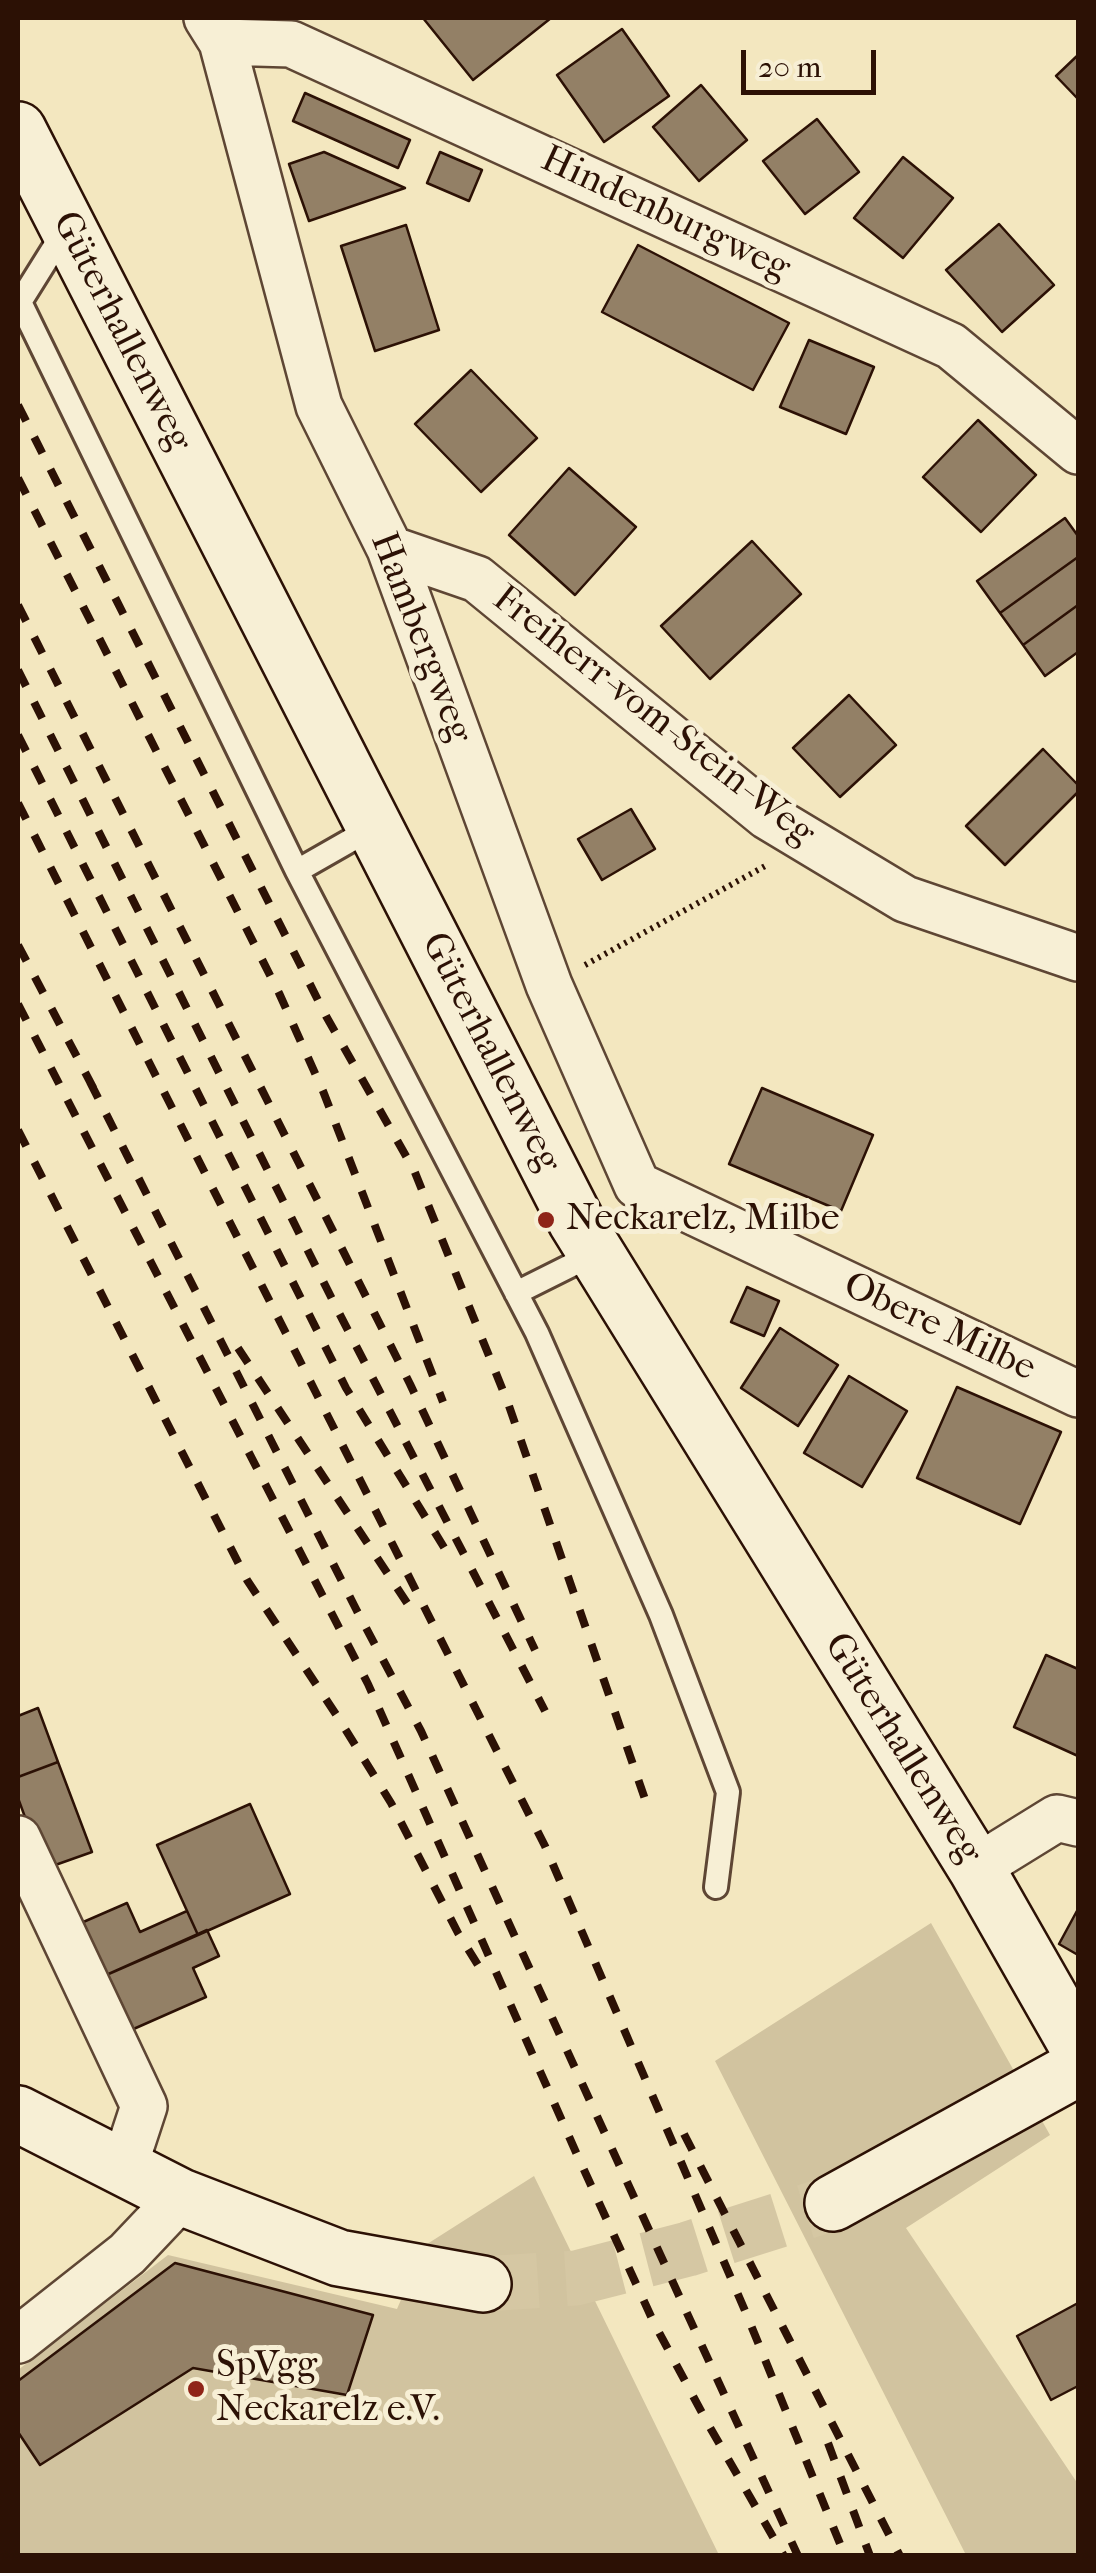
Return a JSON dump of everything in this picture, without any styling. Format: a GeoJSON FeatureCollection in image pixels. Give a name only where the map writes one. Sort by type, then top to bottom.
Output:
{"type":"FeatureCollection","features":[{"type":"Feature","properties":{"kind":"street"},"geometry":{"type":"LineString","coordinates":[[215,30],[266,18]]}},
{"type":"Feature","properties":{"kind":"street","name":"Hindenburgweg"},"geometry":{"type":"LineString","coordinates":[[215,30],[291,44],[951,346],[1078,450]]}},
{"type":"Feature","properties":{"kind":"street","name":"Hambergweg"},"geometry":{"type":"LineString","coordinates":[[215,30],[318,406],[390,549],[549,985],[636,1185]]}},
{"type":"Feature","properties":{"kind":"street","name":"Güterhallenweg"},"geometry":{"type":"LineString","coordinates":[[18,130],[586,1237],[976,1868],[1078,2047]]}},
{"type":"Feature","properties":{"kind":"street","name":"Freiherr-vom-Stein-Weg"},"geometry":{"type":"LineString","coordinates":[[390,549],[477,580],[767,816],[906,900],[1078,958]]}},
{"type":"Feature","properties":{"kind":"street"},"geometry":{"type":"LineString","coordinates":[[586,1237],[636,1185]]}},
{"type":"Feature","properties":{"kind":"street","name":"Obere Milbe"},"geometry":{"type":"LineString","coordinates":[[636,1185],[1078,1394]]}},
{"type":"Feature","properties":{"kind":"street"},"geometry":{"type":"LineString","coordinates":[[976,1868],[1057,1818],[1078,1823]]}},
{"type":"Feature","properties":{"kind":"street"},"geometry":{"type":"LineString","coordinates":[[18,1839],[144,2106],[124,2168]]}},
{"type":"Feature","properties":{"kind":"street"},"geometry":{"type":"LineString","coordinates":[[832,2203],[1078,2068]]}},
{"type":"Feature","properties":{"kind":"street"},"geometry":{"type":"LineString","coordinates":[[18,2114],[180,2197],[338,2258],[484,2284]]}},
{"type":"Feature","properties":{"kind":"street"},"geometry":{"type":"LineString","coordinates":[[18,2340],[127,2254],[180,2197]]}},
{"type":"Feature","properties":{"kind":"lane"},"geometry":{"type":"LineString","coordinates":[[67,228],[20,302],[297,871],[537,1332],[661,1614],[728,1792],[716,1887]]}},
{"type":"Feature","properties":{"kind":"lane"},"geometry":{"type":"LineString","coordinates":[[297,871],[374,827]]}},
{"type":"Feature","properties":{"kind":"lane"},"geometry":{"type":"LineString","coordinates":[[516,1293],[586,1237]]}},
{"type":"Feature","properties":{"kind":"path"},"geometry":{"type":"LineString","coordinates":[[549,985],[810,842]]}},
{"type":"Feature","properties":{"kind":"shaded area"},"geometry":{"type":"Polygon","coordinates":[[[931,1923],[1050,2135],[906,2228],[1078,2484],[1078,2555],[966,2555],[715,2061],[931,1923]]]}},
{"type":"Feature","properties":{"kind":"shaded area","name":"SpVgg Neckarelz e.V."},"geometry":{"type":"Polygon","coordinates":[[[534,2176],[719,2555],[18,2556],[18,2370],[168,2255],[397,2309],[424,2246],[534,2176]]]}},
{"type":"Feature","properties":{"kind":"building"},"geometry":{"type":"Polygon","coordinates":[[[423,18],[551,18],[473,80],[423,18]]]}},
{"type":"Feature","properties":{"kind":"building"},"geometry":{"type":"Polygon","coordinates":[[[622,29],[669,96],[604,142],[557,75],[622,29]]]}},
{"type":"Feature","properties":{"kind":"building"},"geometry":{"type":"Polygon","coordinates":[[[1078,55],[1078,99],[1056,76],[1078,55]]]}},
{"type":"Feature","properties":{"kind":"building"},"geometry":{"type":"Polygon","coordinates":[[[701,85],[747,140],[699,181],[653,127],[701,85]]]}},
{"type":"Feature","properties":{"kind":"building"},"geometry":{"type":"Polygon","coordinates":[[[305,93],[410,140],[398,168],[293,121],[305,93]]]}},
{"type":"Feature","properties":{"kind":"building"},"geometry":{"type":"Polygon","coordinates":[[[817,119],[859,172],[805,214],[763,161],[817,119]]]}},
{"type":"Feature","properties":{"kind":"building"},"geometry":{"type":"Polygon","coordinates":[[[324,152],[405,188],[309,221],[289,164],[324,152]]]}},
{"type":"Feature","properties":{"kind":"building"},"geometry":{"type":"Polygon","coordinates":[[[440,152],[482,170],[469,201],[427,183],[440,152]]]}},
{"type":"Feature","properties":{"kind":"building"},"geometry":{"type":"Polygon","coordinates":[[[903,157],[953,198],[903,258],[854,218],[903,157]]]}},
{"type":"Feature","properties":{"kind":"building"},"geometry":{"type":"Polygon","coordinates":[[[999,224],[1054,285],[1002,332],[946,270],[999,224]]]}},
{"type":"Feature","properties":{"kind":"building"},"geometry":{"type":"Polygon","coordinates":[[[406,225],[439,330],[375,351],[341,246],[406,225]]]}},
{"type":"Feature","properties":{"kind":"building"},"geometry":{"type":"Polygon","coordinates":[[[638,245],[789,323],[753,390],[602,312],[638,245]]]}},
{"type":"Feature","properties":{"kind":"building"},"geometry":{"type":"Polygon","coordinates":[[[809,340],[874,367],[846,434],[780,407],[809,340]]]}},
{"type":"Feature","properties":{"kind":"building"},"geometry":{"type":"Polygon","coordinates":[[[471,370],[537,438],[481,492],[415,424],[471,370]]]}},
{"type":"Feature","properties":{"kind":"building"},"geometry":{"type":"Polygon","coordinates":[[[978,420],[1036,475],[981,532],[923,477],[978,420]]]}},
{"type":"Feature","properties":{"kind":"building"},"geometry":{"type":"Polygon","coordinates":[[[569,468],[636,527],[575,595],[509,535],[569,468]]]}},
{"type":"Feature","properties":{"kind":"building"},"geometry":{"type":"Polygon","coordinates":[[[1065,518],[1078,536],[1078,557],[1000,613],[977,581],[1065,518]]]}},
{"type":"Feature","properties":{"kind":"building"},"geometry":{"type":"Polygon","coordinates":[[[752,541],[801,594],[710,679],[661,626],[752,541]]]}},
{"type":"Feature","properties":{"kind":"building"},"geometry":{"type":"Polygon","coordinates":[[[1078,557],[1078,605],[1023,645],[1000,613],[1078,557]]]}},
{"type":"Feature","properties":{"kind":"building"},"geometry":{"type":"Polygon","coordinates":[[[1078,605],[1078,652],[1045,676],[1023,645],[1078,605]]]}},
{"type":"Feature","properties":{"kind":"building"},"geometry":{"type":"Polygon","coordinates":[[[849,695],[896,745],[840,797],[793,748],[849,695]]]}},
{"type":"Feature","properties":{"kind":"building"},"geometry":{"type":"Polygon","coordinates":[[[1043,749],[1078,785],[1078,792],[1005,865],[966,826],[1043,749]]]}},
{"type":"Feature","properties":{"kind":"building"},"geometry":{"type":"Polygon","coordinates":[[[631,809],[655,849],[602,880],[578,839],[631,809]]]}},
{"type":"Feature","properties":{"kind":"building"},"geometry":{"type":"Polygon","coordinates":[[[762,1088],[873,1135],[841,1211],[729,1164],[762,1088]]]}},
{"type":"Feature","properties":{"kind":"building"},"geometry":{"type":"Polygon","coordinates":[[[747,1287],[779,1301],[764,1336],[731,1322],[747,1287]]]}},
{"type":"Feature","properties":{"kind":"building"},"geometry":{"type":"Polygon","coordinates":[[[780,1328],[838,1365],[798,1426],[741,1388],[780,1328]]]}},
{"type":"Feature","properties":{"kind":"building"},"geometry":{"type":"Polygon","coordinates":[[[849,1376],[907,1411],[862,1487],[804,1453],[849,1376]]]}},
{"type":"Feature","properties":{"kind":"building"},"geometry":{"type":"Polygon","coordinates":[[[957,1387],[1061,1432],[1020,1524],[917,1478],[957,1387]]]}},
{"type":"Feature","properties":{"kind":"building"},"geometry":{"type":"Polygon","coordinates":[[[1046,1655],[1078,1669],[1078,1756],[1014,1727],[1046,1655]]]}},
{"type":"Feature","properties":{"kind":"building"},"geometry":{"type":"Polygon","coordinates":[[[38,1708],[58,1762],[18,1777],[18,1716],[38,1708]]]}},
{"type":"Feature","properties":{"kind":"building"},"geometry":{"type":"Polygon","coordinates":[[[58,1762],[92,1852],[44,1869],[18,1798],[18,1777],[58,1762]]]}},
{"type":"Feature","properties":{"kind":"building"},"geometry":{"type":"Polygon","coordinates":[[[250,1804],[290,1894],[198,1935],[157,1845],[250,1804]]]}},
{"type":"Feature","properties":{"kind":"building"},"geometry":{"type":"Polygon","coordinates":[[[127,1903],[140,1932],[187,1911],[198,1935],[104,1976],[81,1923],[127,1903]]]}},
{"type":"Feature","properties":{"kind":"building"},"geometry":{"type":"Polygon","coordinates":[[[1078,1909],[1078,1955],[1059,1944],[1078,1909]]]}},
{"type":"Feature","properties":{"kind":"building"},"geometry":{"type":"Polygon","coordinates":[[[207,1930],[219,1956],[193,1968],[206,1997],[129,2031],[104,1976],[207,1930]]]}},
{"type":"Feature","properties":{"kind":"building"},"geometry":{"type":"Polygon","coordinates":[[[175,2263],[373,2315],[347,2395],[193,2368],[40,2465],[18,2432],[18,2381],[175,2263]]]}},
{"type":"Feature","properties":{"kind":"building"},"geometry":{"type":"Polygon","coordinates":[[[1078,2303],[1078,2386],[1051,2400],[1017,2336],[1078,2303]]]}},
{"type":"Feature","properties":{"kind":"tunnel"},"geometry":{"type":"LineString","coordinates":[[483,2284],[576,2278],[688,2249],[833,2203]]}},
{"type":"Feature","properties":{"kind":"railway"},"geometry":{"type":"LineString","coordinates":[[18,405],[326,1016],[414,1170],[508,1403],[646,1802]]}},
{"type":"Feature","properties":{"kind":"railway"},"geometry":{"type":"LineString","coordinates":[[18,478],[279,993],[323,1091],[443,1402]]}},
{"type":"Feature","properties":{"kind":"railway"},"geometry":{"type":"LineString","coordinates":[[18,605],[410,1384],[535,1650]]}},
{"type":"Feature","properties":{"kind":"railway"},"geometry":{"type":"LineString","coordinates":[[18,670],[338,1311],[545,1711]]}},
{"type":"Feature","properties":{"kind":"railway"},"geometry":{"type":"LineString","coordinates":[[18,735],[346,1388],[453,1562]]}},
{"type":"Feature","properties":{"kind":"railway"},"geometry":{"type":"LineString","coordinates":[[18,803],[545,1846],[746,2313],[845,2556]]}},
{"type":"Feature","properties":{"kind":"railway"},"geometry":{"type":"LineString","coordinates":[[18,945],[97,1095]]}},
{"type":"Feature","properties":{"kind":"railway"},"geometry":{"type":"LineString","coordinates":[[18,1004],[368,1684],[654,2323],[784,2556]]}},
{"type":"Feature","properties":{"kind":"railway"},"geometry":{"type":"LineString","coordinates":[[90,1082],[421,1731],[798,2556]]}},
{"type":"Feature","properties":{"kind":"railway"},"geometry":{"type":"LineString","coordinates":[[18,1130],[247,1580],[391,1803],[458,1933],[486,1978]]}},
{"type":"Feature","properties":{"kind":"railway"},"geometry":{"type":"LineString","coordinates":[[238,1348],[415,1615]]}},
{"type":"Feature","properties":{"kind":"railway"},"geometry":{"type":"LineString","coordinates":[[684,2134],[900,2556]]}},
{"type":"Feature","properties":{"kind":"railway"},"geometry":{"type":"LineString","coordinates":[[828,2443],[870,2556]]}},
{"type":"Feature","properties":{"kind":"place","name":"Neckarelz, Milbe"},"geometry":{"type":"Point","coordinates":[546,1220]}},
{"type":"Feature","properties":{"kind":"place","name":"SpVgg Neckarelz e.V."},"geometry":{"type":"Point","coordinates":[196,2389]}}]}
